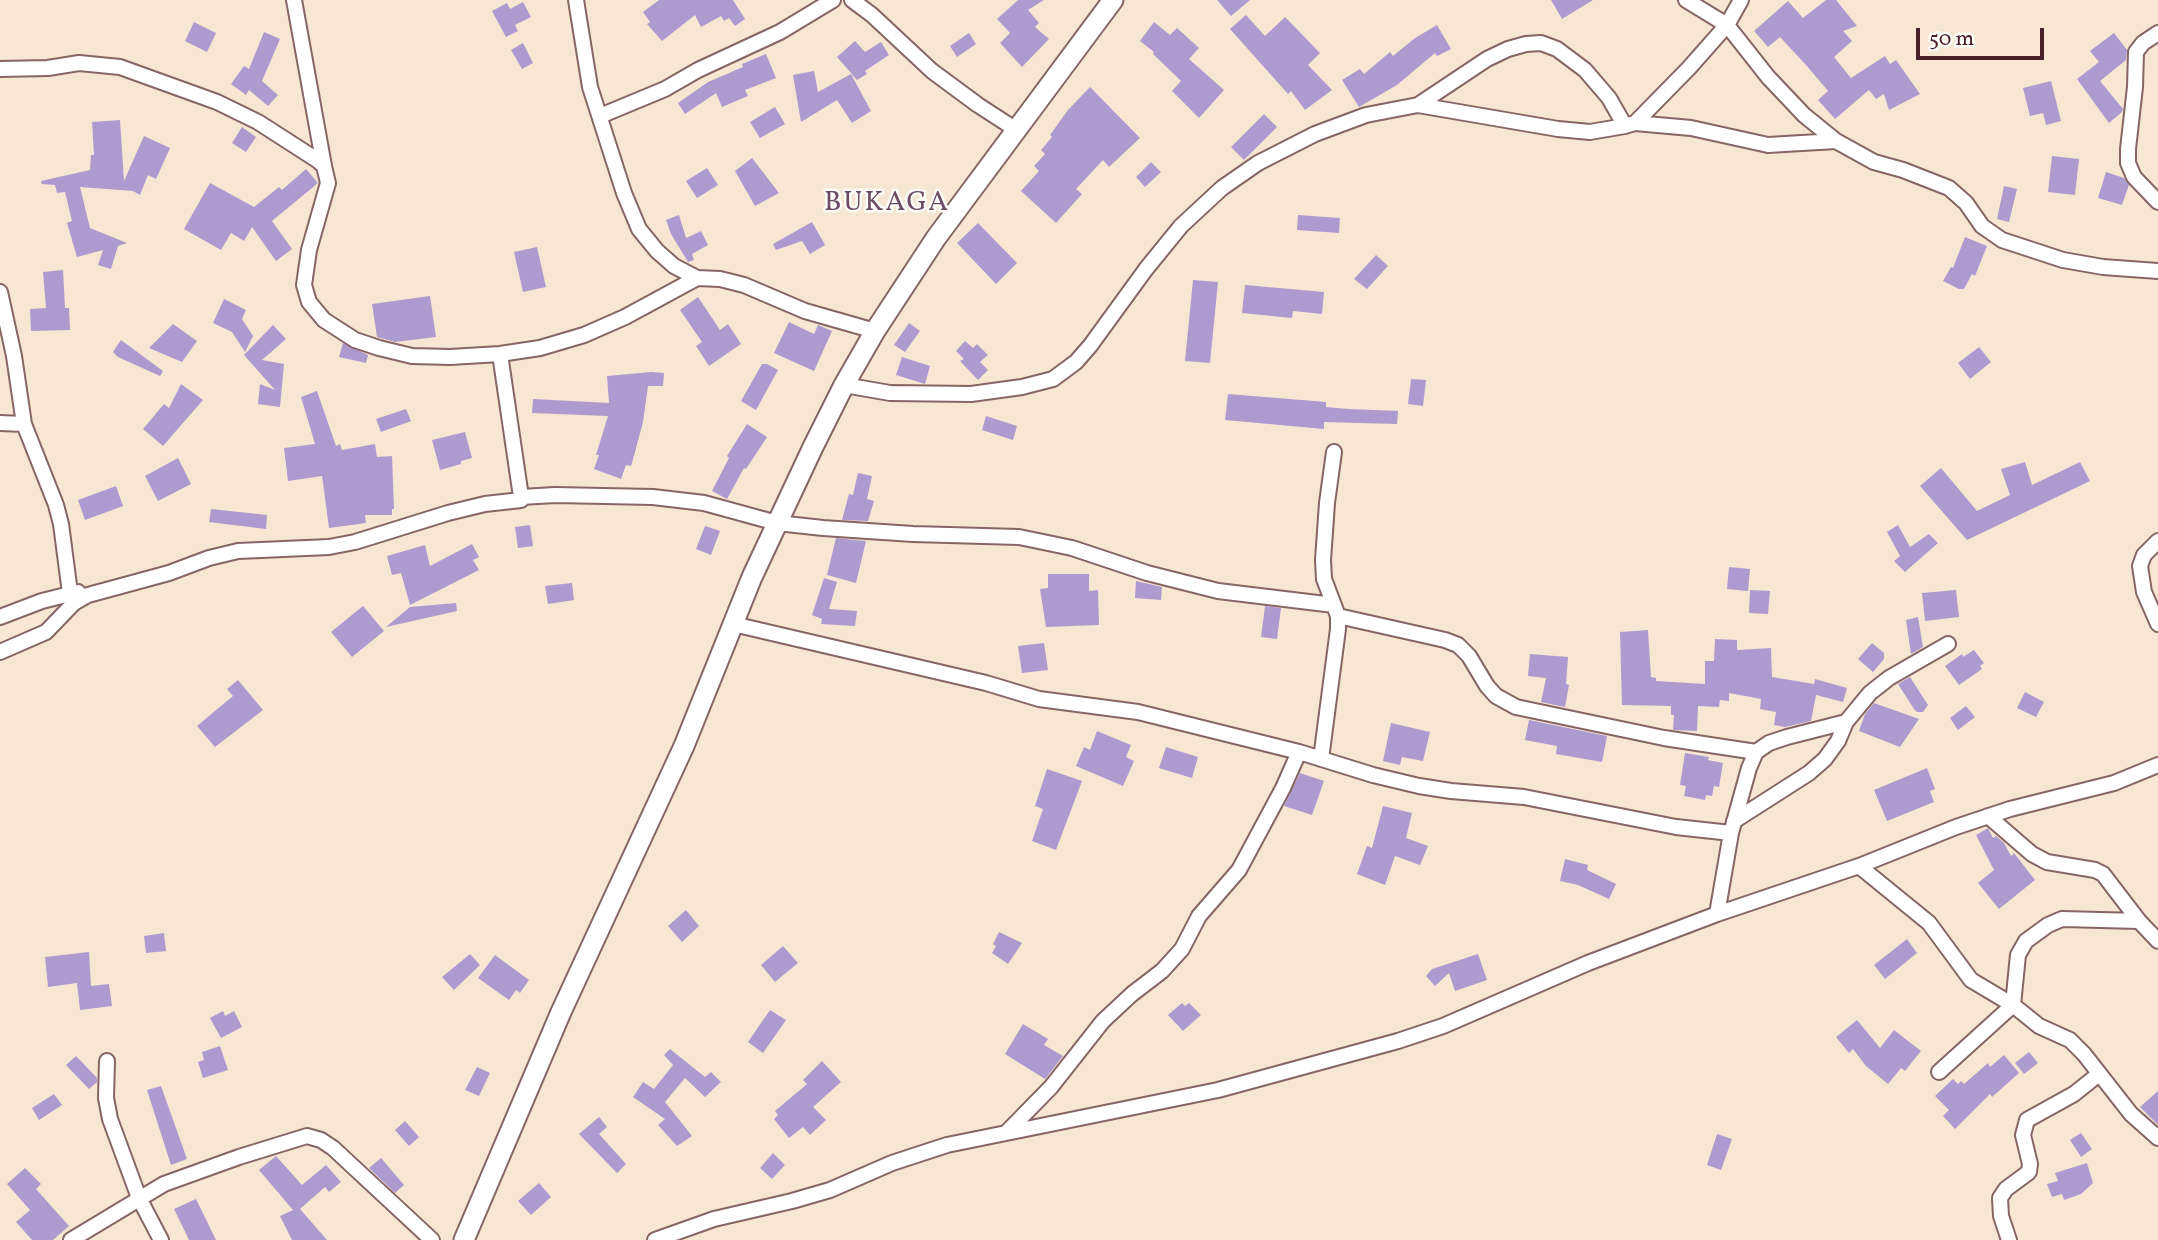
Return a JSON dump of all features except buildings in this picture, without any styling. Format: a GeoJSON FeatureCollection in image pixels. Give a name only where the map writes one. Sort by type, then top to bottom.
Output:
{"type":"FeatureCollection","features":[{"type":"Feature","properties":{"kind":"street"},"geometry":{"type":"LineString","coordinates":[[294,0],[328,183],[309,250],[304,285],[309,302],[324,320],[355,340],[412,356],[500,354],[540,348],[584,335],[625,317],[698,278]]}},
{"type":"Feature","properties":{"kind":"street"},"geometry":{"type":"LineString","coordinates":[[576,0],[590,87],[624,193],[639,229],[657,251],[674,266],[698,278],[720,279],[744,285],[804,311],[875,331]]}},
{"type":"Feature","properties":{"kind":"street"},"geometry":{"type":"LineString","coordinates":[[600,116],[665,89],[780,32],[833,0]]}},
{"type":"Feature","properties":{"kind":"street"},"geometry":{"type":"LineString","coordinates":[[852,0],[932,71],[1015,129]]}},
{"type":"Feature","properties":{"kind":"street"},"geometry":{"type":"LineString","coordinates":[[464,1240],[561,1012],[684,746],[777,523],[844,385],[875,331],[936,238],[1113,0]]}},
{"type":"Feature","properties":{"kind":"street"},"geometry":{"type":"LineString","coordinates":[[1686,0],[1727,24],[1762,69],[1804,115],[1836,141],[1874,162],[1949,188],[1966,203],[1982,226],[2002,240],[2063,260],[2103,267],[2158,271]]}},
{"type":"Feature","properties":{"kind":"street"},"geometry":{"type":"LineString","coordinates":[[1630,125],[1689,68],[1727,24],[1741,0]]}},
{"type":"Feature","properties":{"kind":"street"},"geometry":{"type":"LineString","coordinates":[[2158,33],[2143,43],[2136,52],[2128,163],[2134,177],[2158,202]]}},
{"type":"Feature","properties":{"kind":"street"},"geometry":{"type":"LineString","coordinates":[[1418,106],[1508,49],[1541,43],[1557,49],[1586,70],[1630,125]]}},
{"type":"Feature","properties":{"kind":"street"},"geometry":{"type":"LineString","coordinates":[[0,69],[48,68],[79,63],[120,66],[217,102],[258,122],[324,166]]}},
{"type":"Feature","properties":{"kind":"street"},"geometry":{"type":"LineString","coordinates":[[844,385],[902,394],[971,394],[1022,387],[1054,379],[1076,362],[1181,226],[1222,188],[1258,163],[1315,134],[1366,115],[1418,106],[1590,132],[1630,125],[1691,128],[1768,145],[1836,141]]}},
{"type":"Feature","properties":{"kind":"street"},"geometry":{"type":"LineString","coordinates":[[0,292],[14,356],[24,424],[56,505],[70,593]]}},
{"type":"Feature","properties":{"kind":"street"},"geometry":{"type":"LineString","coordinates":[[500,354],[521,497]]}},
{"type":"Feature","properties":{"kind":"street"},"geometry":{"type":"LineString","coordinates":[[0,423],[24,424]]}},
{"type":"Feature","properties":{"kind":"street"},"geometry":{"type":"LineString","coordinates":[[1321,758],[1332,687],[1336,610],[1324,579],[1323,550],[1334,452]]}},
{"type":"Feature","properties":{"kind":"street"},"geometry":{"type":"LineString","coordinates":[[0,617],[70,593],[101,590],[169,573],[238,551],[329,547],[355,542],[448,513],[485,504],[521,500],[521,497],[653,497],[704,503],[777,523],[900,533],[1019,537],[1072,548],[1147,573],[1218,592],[1336,610],[1445,640],[1458,645],[1469,656],[1496,696],[1516,706],[1664,738],[1756,752]]}},
{"type":"Feature","properties":{"kind":"street"},"geometry":{"type":"LineString","coordinates":[[2158,541],[2144,555],[2140,566],[2144,592],[2158,624]]}},
{"type":"Feature","properties":{"kind":"street"},"geometry":{"type":"LineString","coordinates":[[0,652],[46,632],[74,603],[101,590]]}},
{"type":"Feature","properties":{"kind":"street"},"geometry":{"type":"LineString","coordinates":[[733,624],[1040,699],[1138,712],[1299,752],[1419,786],[1524,797],[1662,825],[1732,827],[1809,774],[1832,750],[1846,722],[1870,693],[1918,660],[1948,644]]}},
{"type":"Feature","properties":{"kind":"street"},"geometry":{"type":"LineString","coordinates":[[1717,914],[1732,827],[1756,752],[1769,743],[1787,737],[1846,722]]}},
{"type":"Feature","properties":{"kind":"street"},"geometry":{"type":"LineString","coordinates":[[1007,1132],[1051,1087],[1103,1021],[1162,971],[1182,949],[1199,916],[1238,870],[1283,788],[1299,752]]}},
{"type":"Feature","properties":{"kind":"street"},"geometry":{"type":"LineString","coordinates":[[655,1240],[713,1219],[830,1190],[892,1163],[947,1145],[1218,1090],[1443,1026],[1588,964],[1717,914],[1860,866],[1988,816],[2114,783],[2158,765]]}},
{"type":"Feature","properties":{"kind":"street"},"geometry":{"type":"LineString","coordinates":[[1988,816],[2032,854],[2048,862],[2095,870],[2102,874],[2138,921],[2158,941]]}},
{"type":"Feature","properties":{"kind":"street"},"geometry":{"type":"LineString","coordinates":[[1860,866],[1929,923],[1971,980],[2013,1005],[2039,1026],[2070,1040],[2131,1114],[2158,1138]]}},
{"type":"Feature","properties":{"kind":"street"},"geometry":{"type":"LineString","coordinates":[[1938,1072],[2013,1005],[2018,955],[2026,940],[2062,919],[2138,921]]}},
{"type":"Feature","properties":{"kind":"street"},"geometry":{"type":"LineString","coordinates":[[107,1060],[106,1098],[110,1119],[139,1198],[161,1240]]}},
{"type":"Feature","properties":{"kind":"street"},"geometry":{"type":"LineString","coordinates":[[2009,1240],[2001,1216],[2000,1198],[2006,1189],[2029,1171],[2030,1164],[2023,1135],[2027,1121],[2074,1094],[2099,1074]]}},
{"type":"Feature","properties":{"kind":"street"},"geometry":{"type":"LineString","coordinates":[[71,1240],[164,1184],[306,1136],[321,1140],[333,1148],[432,1240]]}},
{"type":"Feature","properties":{"kind":"district","name":"BUKAGA"},"geometry":{"type":"Point","coordinates":[887,205]}}]}
